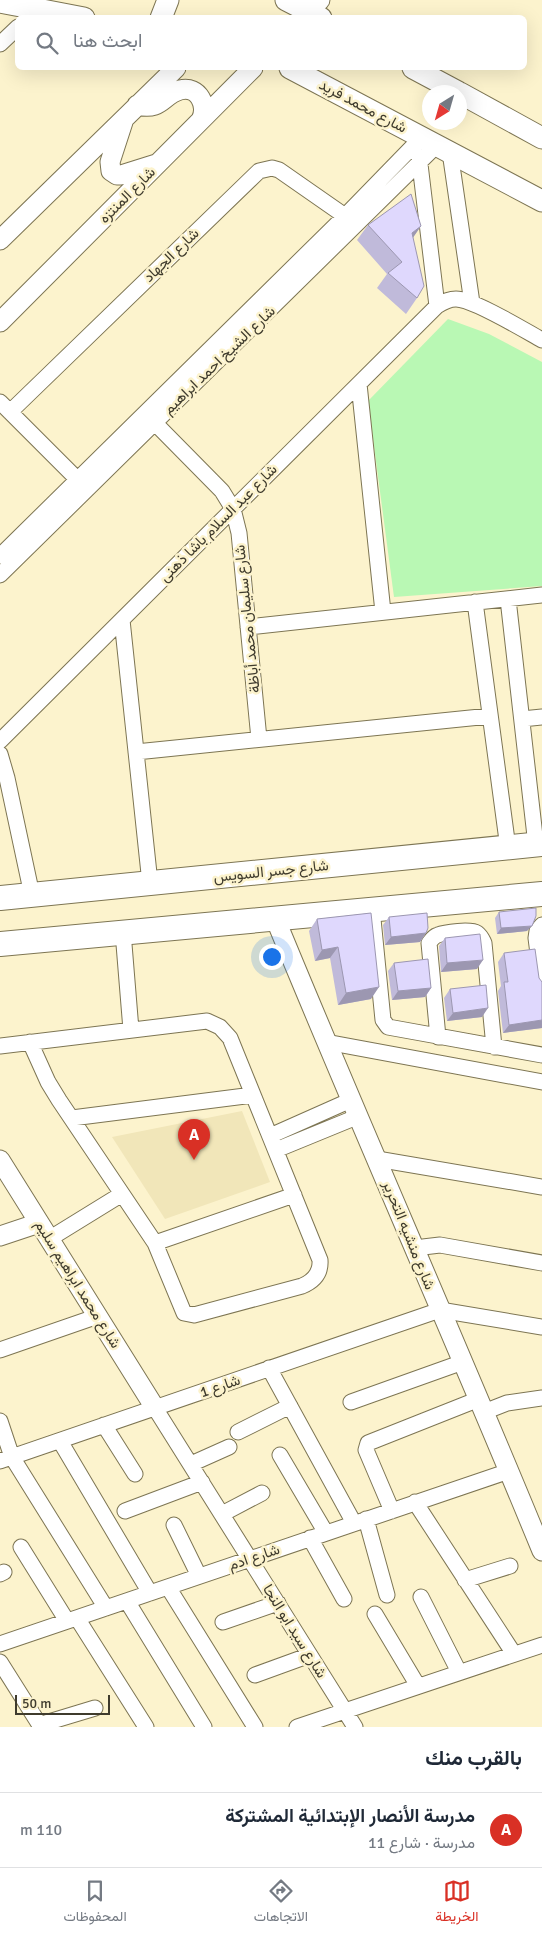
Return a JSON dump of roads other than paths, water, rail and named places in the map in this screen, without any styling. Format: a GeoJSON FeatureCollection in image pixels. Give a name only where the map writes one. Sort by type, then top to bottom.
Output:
{"type":"FeatureCollection","features":[{"type":"Feature","properties":{"kind":"main road"},"geometry":{"type":"LineString","coordinates":[[162,15],[168,0]]}},
{"type":"Feature","properties":{"kind":"main road"},"geometry":{"type":"LineString","coordinates":[[286,0],[317,9]]}},
{"type":"Feature","properties":{"kind":"main road"},"geometry":{"type":"LineString","coordinates":[[0,2],[32,13],[53,15]]}},
{"type":"Feature","properties":{"kind":"main road","name":"شارع محمد فريد"},"geometry":{"type":"LineString","coordinates":[[299,70],[316,74],[436,144],[542,201]]}},
{"type":"Feature","properties":{"kind":"main road"},"geometry":{"type":"LineString","coordinates":[[417,70],[444,85]]}},
{"type":"Feature","properties":{"kind":"main road"},"geometry":{"type":"LineString","coordinates":[[467,97],[542,138]]}},
{"type":"Feature","properties":{"kind":"main road","name":"شارع جسر السويس"},"geometry":{"type":"LineString","coordinates":[[0,898],[539,844]]}},
{"type":"Feature","properties":{"kind":"main road"},"geometry":{"type":"LineString","coordinates":[[0,944],[542,894]]}},
{"type":"Feature","properties":{"kind":"street"},"geometry":{"type":"LineString","coordinates":[[0,44],[15,30]]}},
{"type":"Feature","properties":{"kind":"street"},"geometry":{"type":"LineString","coordinates":[[0,240],[174,70]]}},
{"type":"Feature","properties":{"kind":"street","name":"شارع المنتزه"},"geometry":{"type":"LineString","coordinates":[[0,322],[251,70]]}},
{"type":"Feature","properties":{"kind":"street"},"geometry":{"type":"LineString","coordinates":[[131,112],[155,106],[175,92],[191,90],[200,96],[202,100],[204,110],[201,120]]}},
{"type":"Feature","properties":{"kind":"street"},"geometry":{"type":"LineString","coordinates":[[131,112],[110,162],[111,171],[121,175],[158,163]]}},
{"type":"Feature","properties":{"kind":"street"},"geometry":{"type":"LineString","coordinates":[[436,144],[419,163],[437,306],[446,301],[456,299],[472,303],[542,340]]}},
{"type":"Feature","properties":{"kind":"street"},"geometry":{"type":"LineString","coordinates":[[436,144],[472,303]]}},
{"type":"Feature","properties":{"kind":"street","name":"شارع الشيخ احمد ابراهيم"},"geometry":{"type":"LineString","coordinates":[[0,575],[345,216],[436,144]]}},
{"type":"Feature","properties":{"kind":"street","name":"شارع الشيخ احمد ابراهيم"},"geometry":{"type":"LineString","coordinates":[[3,548],[150,418],[419,163]]}},
{"type":"Feature","properties":{"kind":"street","name":"شارع الجهاد"},"geometry":{"type":"LineString","coordinates":[[5,407],[258,171],[265,168],[279,170],[345,216]]}},
{"type":"Feature","properties":{"kind":"street","name":"شارع عبد السلام باشا ذهنى"},"geometry":{"type":"LineString","coordinates":[[0,741],[437,306]]}},
{"type":"Feature","properties":{"kind":"street"},"geometry":{"type":"LineString","coordinates":[[358,384],[383,612]]}},
{"type":"Feature","properties":{"kind":"street"},"geometry":{"type":"LineString","coordinates":[[5,407],[78,480]]}},
{"type":"Feature","properties":{"kind":"street","name":"شارع سليمان محمد أباظة"},"geometry":{"type":"LineString","coordinates":[[150,418],[222,491],[233,509],[239,532],[259,739]]}},
{"type":"Feature","properties":{"kind":"street"},"geometry":{"type":"LineString","coordinates":[[248,627],[542,595]]}},
{"type":"Feature","properties":{"kind":"street"},"geometry":{"type":"LineString","coordinates":[[508,598],[539,844]]}},
{"type":"Feature","properties":{"kind":"street"},"geometry":{"type":"LineString","coordinates":[[475,602],[508,848]]}},
{"type":"Feature","properties":{"kind":"street"},"geometry":{"type":"LineString","coordinates":[[122,620],[150,883]]}},
{"type":"Feature","properties":{"kind":"street"},"geometry":{"type":"LineString","coordinates":[[136,752],[490,716]]}},
{"type":"Feature","properties":{"kind":"street"},"geometry":{"type":"LineString","coordinates":[[522,719],[542,716]]}},
{"type":"Feature","properties":{"kind":"street"},"geometry":{"type":"LineString","coordinates":[[0,754],[7,778],[32,895]]}},
{"type":"Feature","properties":{"kind":"street"},"geometry":{"type":"LineString","coordinates":[[372,909],[383,1020],[388,1027],[542,1054]]}},
{"type":"Feature","properties":{"kind":"street","name":"شارع منشيه التحرير"},"geometry":{"type":"LineString","coordinates":[[275,918],[542,1551]]}},
{"type":"Feature","properties":{"kind":"street"},"geometry":{"type":"LineString","coordinates":[[542,925],[537,931],[536,938],[542,986]]}},
{"type":"Feature","properties":{"kind":"street"},"geometry":{"type":"LineString","coordinates":[[438,1037],[429,943],[432,938],[438,935],[471,931],[477,933],[484,943],[494,1047]]}},
{"type":"Feature","properties":{"kind":"street"},"geometry":{"type":"LineString","coordinates":[[123,932],[131,1030]]}},
{"type":"Feature","properties":{"kind":"street"},"geometry":{"type":"LineString","coordinates":[[0,1046],[30,1042],[207,1021],[220,1027],[230,1038],[320,1260],[318,1273],[309,1283],[302,1286],[194,1316],[187,1315],[182,1311],[155,1244],[48,1082],[30,1042]]}},
{"type":"Feature","properties":{"kind":"street"},"geometry":{"type":"LineString","coordinates":[[326,1042],[542,1082]]}},
{"type":"Feature","properties":{"kind":"street"},"geometry":{"type":"LineString","coordinates":[[72,1118],[253,1095]]}},
{"type":"Feature","properties":{"kind":"street"},"geometry":{"type":"LineString","coordinates":[[270,1136],[355,1108]]}},
{"type":"Feature","properties":{"kind":"street"},"geometry":{"type":"LineString","coordinates":[[276,1150],[355,1108]]}},
{"type":"Feature","properties":{"kind":"street"},"geometry":{"type":"LineString","coordinates":[[377,1159],[542,1187]]}},
{"type":"Feature","properties":{"kind":"street","name":"شارع محمد ابراهيم سليم"},"geometry":{"type":"LineString","coordinates":[[1,1165],[155,1408]]}},
{"type":"Feature","properties":{"kind":"street"},"geometry":{"type":"LineString","coordinates":[[49,1239],[122,1194]]}},
{"type":"Feature","properties":{"kind":"street"},"geometry":{"type":"LineString","coordinates":[[155,1244],[294,1195]]}},
{"type":"Feature","properties":{"kind":"street"},"geometry":{"type":"LineString","coordinates":[[0,1236],[39,1223]]}},
{"type":"Feature","properties":{"kind":"street"},"geometry":{"type":"LineString","coordinates":[[415,1251],[423,1247],[440,1245],[542,1263]]}},
{"type":"Feature","properties":{"kind":"street"},"geometry":{"type":"LineString","coordinates":[[440,1310],[542,1327]]}},
{"type":"Feature","properties":{"kind":"street","name":"شارع 1"},"geometry":{"type":"LineString","coordinates":[[6,1459],[440,1310]]}},
{"type":"Feature","properties":{"kind":"street"},"geometry":{"type":"LineString","coordinates":[[0,1350],[98,1316]]}},
{"type":"Feature","properties":{"kind":"street"},"geometry":{"type":"LineString","coordinates":[[350,1402],[462,1362]]}},
{"type":"Feature","properties":{"kind":"street"},"geometry":{"type":"LineString","coordinates":[[269,1368],[360,1521],[387,1595]]}},
{"type":"Feature","properties":{"kind":"street"},"geometry":{"type":"LineString","coordinates":[[392,1510],[366,1450],[368,1443],[482,1405],[542,1398]]}},
{"type":"Feature","properties":{"kind":"street"},"geometry":{"type":"LineString","coordinates":[[238,1432],[290,1406]]}},
{"type":"Feature","properties":{"kind":"street","name":"شارع سيد ابو النجا"},"geometry":{"type":"LineString","coordinates":[[155,1408],[356,1727]]}},
{"type":"Feature","properties":{"kind":"street"},"geometry":{"type":"LineString","coordinates":[[0,1420],[6,1459],[106,1608]]}},
{"type":"Feature","properties":{"kind":"street"},"geometry":{"type":"LineString","coordinates":[[104,1425],[135,1474]]}},
{"type":"Feature","properties":{"kind":"street"},"geometry":{"type":"LineString","coordinates":[[60,1441],[150,1593]]}},
{"type":"Feature","properties":{"kind":"street"},"geometry":{"type":"LineString","coordinates":[[191,1464],[229,1447]]}},
{"type":"Feature","properties":{"kind":"street"},"geometry":{"type":"LineString","coordinates":[[280,1455],[326,1533]]}},
{"type":"Feature","properties":{"kind":"street","name":"شارع ادم"},"geometry":{"type":"LineString","coordinates":[[0,1644],[509,1470]]}},
{"type":"Feature","properties":{"kind":"street"},"geometry":{"type":"LineString","coordinates":[[125,1511],[202,1482]]}},
{"type":"Feature","properties":{"kind":"street"},"geometry":{"type":"LineString","coordinates":[[222,1514],[262,1493]]}},
{"type":"Feature","properties":{"kind":"street"},"geometry":{"type":"LineString","coordinates":[[415,1502],[514,1654]]}},
{"type":"Feature","properties":{"kind":"street"},"geometry":{"type":"LineString","coordinates":[[174,1525],[200,1576]]}},
{"type":"Feature","properties":{"kind":"street"},"geometry":{"type":"LineString","coordinates":[[310,1538],[344,1599]]}},
{"type":"Feature","properties":{"kind":"street"},"geometry":{"type":"LineString","coordinates":[[21,1547],[146,1727]]}},
{"type":"Feature","properties":{"kind":"street"},"geometry":{"type":"LineString","coordinates":[[466,1580],[510,1566]]}},
{"type":"Feature","properties":{"kind":"street"},"geometry":{"type":"LineString","coordinates":[[168,1587],[255,1727]]}},
{"type":"Feature","properties":{"kind":"street"},"geometry":{"type":"LineString","coordinates":[[421,1597],[459,1672]]}},
{"type":"Feature","properties":{"kind":"street"},"geometry":{"type":"LineString","coordinates":[[126,1601],[204,1727]]}},
{"type":"Feature","properties":{"kind":"street"},"geometry":{"type":"LineString","coordinates":[[223,1622],[278,1603]]}},
{"type":"Feature","properties":{"kind":"street"},"geometry":{"type":"LineString","coordinates":[[375,1614],[418,1686]]}},
{"type":"Feature","properties":{"kind":"street"},"geometry":{"type":"LineString","coordinates":[[297,1727],[542,1645]]}},
{"type":"Feature","properties":{"kind":"street"},"geometry":{"type":"LineString","coordinates":[[255,1676],[310,1655]]}},
{"type":"Feature","properties":{"kind":"street"},"geometry":{"type":"LineString","coordinates":[[0,1662],[40,1726],[95,1708]]}},
{"type":"Feature","properties":{"kind":"place","name":"مدرسة الأنصار الإبتدائية المشتركة"},"geometry":{"type":"Point","coordinates":[194,1160]}}]}
